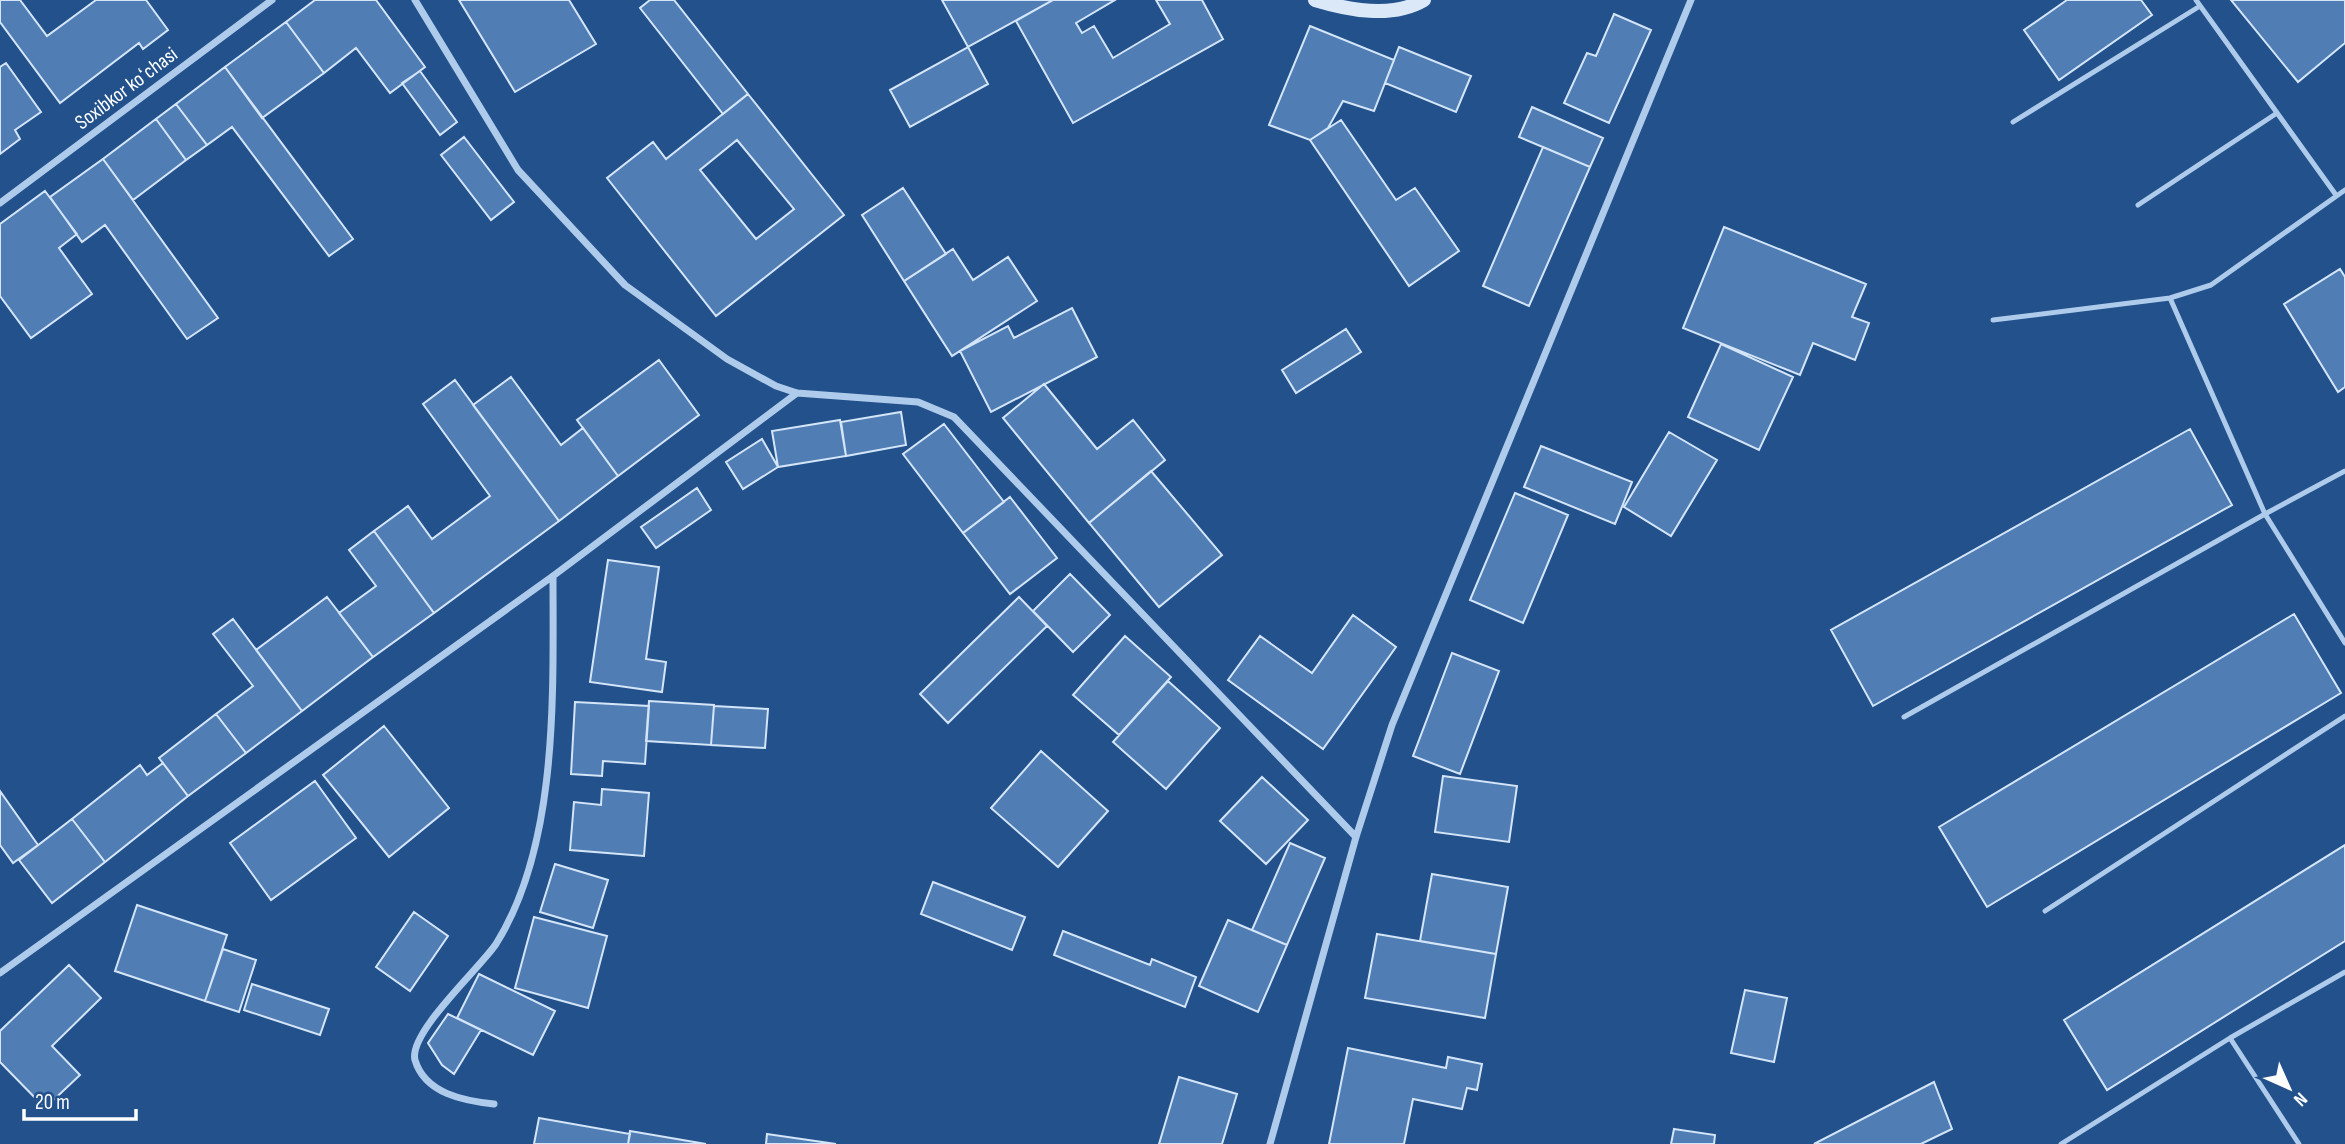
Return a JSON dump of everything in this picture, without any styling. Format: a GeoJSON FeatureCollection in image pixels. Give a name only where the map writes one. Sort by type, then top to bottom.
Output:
{"type":"FeatureCollection","features":[{"type":"Feature","properties":{"kind":"street","name":"Soxibkor koʻchasi"},"geometry":{"type":"LineString","coordinates":[[0,203],[272,0]]}},
{"type":"Feature","properties":{"kind":"street"},"geometry":{"type":"LineString","coordinates":[[415,0],[518,170],[625,285],[727,359],[797,393],[918,402],[954,417],[1356,837]]}},
{"type":"Feature","properties":{"kind":"street"},"geometry":{"type":"LineString","coordinates":[[1315,0],[1343,9],[1378,11],[1414,5],[1423,0]]}},
{"type":"Feature","properties":{"kind":"street"},"geometry":{"type":"LineString","coordinates":[[1270,1144],[1356,837],[1392,725],[1691,0]]}},
{"type":"Feature","properties":{"kind":"street"},"geometry":{"type":"LineString","coordinates":[[0,973],[553,576],[797,393]]}},
{"type":"Feature","properties":{"kind":"street"},"geometry":{"type":"LineString","coordinates":[[494,1104],[467,1101],[440,1091],[415,1060],[416,1048],[453,995],[495,945],[521,893],[540,830],[553,695],[553,576]]}},
{"type":"Feature","properties":{"kind":"lane"},"geometry":{"type":"LineString","coordinates":[[2014,122],[2198,3],[2336,195]]}},
{"type":"Feature","properties":{"kind":"lane"},"geometry":{"type":"LineString","coordinates":[[2138,205],[2277,113]]}},
{"type":"Feature","properties":{"kind":"lane"},"geometry":{"type":"LineString","coordinates":[[1993,320],[2170,298],[2211,285],[2345,190]]}},
{"type":"Feature","properties":{"kind":"lane"},"geometry":{"type":"LineString","coordinates":[[2170,298],[2264,514],[2345,643]]}},
{"type":"Feature","properties":{"kind":"lane"},"geometry":{"type":"LineString","coordinates":[[1904,717],[2345,471]]}},
{"type":"Feature","properties":{"kind":"lane"},"geometry":{"type":"LineString","coordinates":[[2045,911],[2345,716]]}},
{"type":"Feature","properties":{"kind":"lane"},"geometry":{"type":"LineString","coordinates":[[2061,1144],[2230,1038],[2345,972]]}},
{"type":"Feature","properties":{"kind":"lane"},"geometry":{"type":"LineString","coordinates":[[2230,1038],[2299,1144]]}},
{"type":"Feature","properties":{"kind":"building"},"geometry":{"type":"Polygon","coordinates":[[[0,0],[20,0],[47,36],[96,0],[146,0],[168,30],[143,49],[139,43],[60,103],[0,22],[0,0]]]}},
{"type":"Feature","properties":{"kind":"building"},"geometry":{"type":"Polygon","coordinates":[[[315,0],[376,0],[425,67],[390,93],[356,48],[324,73],[286,22],[315,0]]]}},
{"type":"Feature","properties":{"kind":"building"},"geometry":{"type":"Polygon","coordinates":[[[459,0],[569,0],[596,44],[515,92],[459,0]]]}},
{"type":"Feature","properties":{"kind":"building"},"geometry":{"type":"Polygon","coordinates":[[[650,0],[674,0],[748,94],[723,114],[640,8],[650,0]]]}},
{"type":"Feature","properties":{"kind":"building"},"geometry":{"type":"Polygon","coordinates":[[[942,0],[1053,0],[968,47],[942,0]]]}},
{"type":"Feature","properties":{"kind":"building"},"geometry":{"type":"Polygon","coordinates":[[[1053,0],[1115,0],[1076,23],[1082,33],[1094,26],[1113,58],[1170,24],[1156,0],[1202,0],[1223,39],[1073,123],[1016,21],[1053,0]]]}},
{"type":"Feature","properties":{"kind":"building"},"geometry":{"type":"Polygon","coordinates":[[[2067,0],[2141,0],[2152,15],[2059,80],[2024,30],[2067,0]]]}},
{"type":"Feature","properties":{"kind":"building"},"geometry":{"type":"Polygon","coordinates":[[[2231,0],[2345,0],[2345,43],[2298,82],[2231,0]]]}},
{"type":"Feature","properties":{"kind":"building"},"geometry":{"type":"Polygon","coordinates":[[[1614,14],[1651,30],[1609,123],[1564,103],[1587,53],[1596,56],[1614,14]]]}},
{"type":"Feature","properties":{"kind":"building"},"geometry":{"type":"Polygon","coordinates":[[[286,22],[324,73],[262,118],[225,67],[286,22]]]}},
{"type":"Feature","properties":{"kind":"building"},"geometry":{"type":"Polygon","coordinates":[[[1310,26],[1394,60],[1374,111],[1343,101],[1328,128],[1310,140],[1269,125],[1310,26]]]}},
{"type":"Feature","properties":{"kind":"building"},"geometry":{"type":"Polygon","coordinates":[[[968,47],[988,84],[910,127],[890,90],[968,47]]]}},
{"type":"Feature","properties":{"kind":"building"},"geometry":{"type":"Polygon","coordinates":[[[1399,47],[1471,76],[1456,112],[1385,83],[1399,47]]]}},
{"type":"Feature","properties":{"kind":"building"},"geometry":{"type":"Polygon","coordinates":[[[6,63],[41,112],[15,130],[20,139],[0,154],[0,67],[6,63]]]}},
{"type":"Feature","properties":{"kind":"building"},"geometry":{"type":"Polygon","coordinates":[[[225,67],[353,239],[329,256],[232,127],[207,145],[176,104],[225,67]]]}},
{"type":"Feature","properties":{"kind":"building"},"geometry":{"type":"Polygon","coordinates":[[[420,71],[457,122],[440,135],[402,83],[420,71]]]}},
{"type":"Feature","properties":{"kind":"building"},"geometry":{"type":"Polygon","coordinates":[[[748,94],[844,215],[716,316],[607,178],[653,142],[666,159],[748,94]],[[737,140],[700,170],[756,239],[794,209],[737,140]]]}},
{"type":"Feature","properties":{"kind":"building"},"geometry":{"type":"Polygon","coordinates":[[[176,104],[207,145],[186,160],[156,119],[176,104]]]}},
{"type":"Feature","properties":{"kind":"building"},"geometry":{"type":"Polygon","coordinates":[[[1532,107],[1603,138],[1590,167],[1519,137],[1532,107]]]}},
{"type":"Feature","properties":{"kind":"building"},"geometry":{"type":"Polygon","coordinates":[[[156,119],[186,160],[133,200],[103,159],[156,119]]]}},
{"type":"Feature","properties":{"kind":"building"},"geometry":{"type":"Polygon","coordinates":[[[1341,120],[1396,200],[1415,188],[1459,251],[1409,286],[1310,140],[1341,120]]]}},
{"type":"Feature","properties":{"kind":"building"},"geometry":{"type":"Polygon","coordinates":[[[464,137],[514,202],[491,220],[441,155],[464,137]]]}},
{"type":"Feature","properties":{"kind":"building"},"geometry":{"type":"Polygon","coordinates":[[[1543,147],[1590,167],[1529,306],[1483,286],[1543,147]]]}},
{"type":"Feature","properties":{"kind":"building"},"geometry":{"type":"Polygon","coordinates":[[[103,159],[218,318],[187,339],[105,225],[82,242],[50,197],[103,159]]]}},
{"type":"Feature","properties":{"kind":"building"},"geometry":{"type":"Polygon","coordinates":[[[903,188],[946,254],[904,281],[862,215],[903,188]]]}},
{"type":"Feature","properties":{"kind":"building"},"geometry":{"type":"Polygon","coordinates":[[[45,191],[77,234],[59,248],[92,294],[31,338],[0,296],[0,224],[45,191]]]}},
{"type":"Feature","properties":{"kind":"building"},"geometry":{"type":"Polygon","coordinates":[[[1724,227],[1866,284],[1852,317],[1869,323],[1855,360],[1813,343],[1800,375],[1683,328],[1724,227]]]}},
{"type":"Feature","properties":{"kind":"building"},"geometry":{"type":"Polygon","coordinates":[[[953,249],[973,280],[1008,257],[1037,301],[952,356],[904,281],[953,249]]]}},
{"type":"Feature","properties":{"kind":"building"},"geometry":{"type":"Polygon","coordinates":[[[2340,269],[2345,277],[2345,387],[2338,392],[2284,304],[2340,269]]]}},
{"type":"Feature","properties":{"kind":"building"},"geometry":{"type":"Polygon","coordinates":[[[1072,308],[1097,357],[991,412],[960,351],[1008,326],[1014,338],[1072,308]]]}},
{"type":"Feature","properties":{"kind":"building"},"geometry":{"type":"Polygon","coordinates":[[[1346,329],[1361,352],[1296,393],[1282,370],[1346,329]]]}},
{"type":"Feature","properties":{"kind":"building"},"geometry":{"type":"Polygon","coordinates":[[[1721,344],[1793,377],[1759,450],[1688,417],[1721,344]]]}},
{"type":"Feature","properties":{"kind":"building"},"geometry":{"type":"Polygon","coordinates":[[[659,360],[699,415],[618,476],[577,420],[659,360]]]}},
{"type":"Feature","properties":{"kind":"building"},"geometry":{"type":"Polygon","coordinates":[[[511,377],[561,445],[583,428],[618,476],[559,521],[473,405],[511,377]]]}},
{"type":"Feature","properties":{"kind":"building"},"geometry":{"type":"Polygon","coordinates":[[[455,380],[559,521],[434,613],[374,531],[408,506],[432,539],[490,496],[423,404],[455,380]]]}},
{"type":"Feature","properties":{"kind":"building"},"geometry":{"type":"Polygon","coordinates":[[[1044,384],[1097,449],[1133,420],[1165,460],[1089,523],[1003,418],[1044,384]]]}},
{"type":"Feature","properties":{"kind":"building"},"geometry":{"type":"Polygon","coordinates":[[[901,412],[906,445],[846,456],[841,422],[901,412]]]}},
{"type":"Feature","properties":{"kind":"building"},"geometry":{"type":"Polygon","coordinates":[[[840,420],[846,456],[778,467],[772,431],[840,420]]]}},
{"type":"Feature","properties":{"kind":"building"},"geometry":{"type":"Polygon","coordinates":[[[944,424],[1004,502],[963,533],[903,454],[944,424]]]}},
{"type":"Feature","properties":{"kind":"building"},"geometry":{"type":"Polygon","coordinates":[[[2190,429],[2232,505],[1873,706],[1831,630],[2190,429]]]}},
{"type":"Feature","properties":{"kind":"building"},"geometry":{"type":"Polygon","coordinates":[[[1669,432],[1717,460],[1671,536],[1624,507],[1669,432]]]}},
{"type":"Feature","properties":{"kind":"building"},"geometry":{"type":"Polygon","coordinates":[[[762,439],[778,467],[743,489],[726,462],[762,439]]]}},
{"type":"Feature","properties":{"kind":"building"},"geometry":{"type":"Polygon","coordinates":[[[1541,446],[1632,482],[1615,524],[1524,487],[1541,446]]]}},
{"type":"Feature","properties":{"kind":"building"},"geometry":{"type":"Polygon","coordinates":[[[1151,471],[1222,555],[1159,607],[1089,523],[1151,471]]]}},
{"type":"Feature","properties":{"kind":"building"},"geometry":{"type":"Polygon","coordinates":[[[697,488],[711,510],[656,548],[641,527],[697,488]]]}},
{"type":"Feature","properties":{"kind":"building"},"geometry":{"type":"Polygon","coordinates":[[[1515,493],[1568,515],[1523,623],[1470,600],[1515,493]]]}},
{"type":"Feature","properties":{"kind":"building"},"geometry":{"type":"Polygon","coordinates":[[[1010,497],[1057,558],[1010,594],[963,533],[1010,497]]]}},
{"type":"Feature","properties":{"kind":"building"},"geometry":{"type":"Polygon","coordinates":[[[374,531],[434,613],[373,657],[339,613],[376,586],[349,550],[374,531]]]}},
{"type":"Feature","properties":{"kind":"building"},"geometry":{"type":"Polygon","coordinates":[[[608,560],[659,567],[646,659],[666,662],[662,692],[590,682],[608,560]]]}},
{"type":"Feature","properties":{"kind":"building"},"geometry":{"type":"Polygon","coordinates":[[[1070,574],[1110,615],[1073,652],[1033,611],[1070,574]]]}},
{"type":"Feature","properties":{"kind":"building"},"geometry":{"type":"Polygon","coordinates":[[[327,597],[373,657],[302,711],[256,650],[327,597]]]}},
{"type":"Feature","properties":{"kind":"building"},"geometry":{"type":"Polygon","coordinates":[[[1019,597],[1047,626],[948,723],[920,694],[1019,597]]]}},
{"type":"Feature","properties":{"kind":"building"},"geometry":{"type":"Polygon","coordinates":[[[2294,614],[2341,693],[1987,907],[1939,827],[2294,614]]]}},
{"type":"Feature","properties":{"kind":"building"},"geometry":{"type":"Polygon","coordinates":[[[1353,615],[1396,647],[1323,749],[1228,680],[1260,636],[1312,673],[1353,615]]]}},
{"type":"Feature","properties":{"kind":"building"},"geometry":{"type":"Polygon","coordinates":[[[233,619],[302,711],[246,753],[216,714],[253,686],[213,634],[233,619]]]}},
{"type":"Feature","properties":{"kind":"building"},"geometry":{"type":"Polygon","coordinates":[[[1125,636],[1171,677],[1119,735],[1073,695],[1125,636]]]}},
{"type":"Feature","properties":{"kind":"building"},"geometry":{"type":"Polygon","coordinates":[[[1452,653],[1499,671],[1460,774],[1413,756],[1452,653]]]}},
{"type":"Feature","properties":{"kind":"building"},"geometry":{"type":"Polygon","coordinates":[[[1168,681],[1220,728],[1166,789],[1113,742],[1168,681]]]}},
{"type":"Feature","properties":{"kind":"building"},"geometry":{"type":"Polygon","coordinates":[[[649,701],[714,705],[711,745],[646,741],[649,701]]]}},
{"type":"Feature","properties":{"kind":"building"},"geometry":{"type":"Polygon","coordinates":[[[575,702],[649,706],[645,764],[603,761],[602,776],[571,774],[575,702]]]}},
{"type":"Feature","properties":{"kind":"building"},"geometry":{"type":"Polygon","coordinates":[[[714,706],[768,709],[765,748],[711,745],[714,706]]]}},
{"type":"Feature","properties":{"kind":"building"},"geometry":{"type":"Polygon","coordinates":[[[216,714],[246,753],[188,796],[159,758],[216,714]]]}},
{"type":"Feature","properties":{"kind":"building"},"geometry":{"type":"Polygon","coordinates":[[[384,726],[449,808],[389,857],[323,775],[384,726]]]}},
{"type":"Feature","properties":{"kind":"building"},"geometry":{"type":"Polygon","coordinates":[[[1041,751],[1108,811],[1058,867],[991,808],[1041,751]]]}},
{"type":"Feature","properties":{"kind":"building"},"geometry":{"type":"Polygon","coordinates":[[[163,763],[188,796],[105,862],[72,819],[140,765],[147,775],[163,763]]]}},
{"type":"Feature","properties":{"kind":"building"},"geometry":{"type":"Polygon","coordinates":[[[1443,776],[1517,786],[1509,842],[1435,832],[1443,776]]]}},
{"type":"Feature","properties":{"kind":"building"},"geometry":{"type":"Polygon","coordinates":[[[1262,777],[1308,820],[1266,864],[1220,821],[1262,777]]]}},
{"type":"Feature","properties":{"kind":"building"},"geometry":{"type":"Polygon","coordinates":[[[315,781],[356,838],[271,900],[230,843],[315,781]]]}},
{"type":"Feature","properties":{"kind":"building"},"geometry":{"type":"Polygon","coordinates":[[[602,789],[649,793],[644,856],[570,850],[574,802],[601,805],[602,789]]]}},
{"type":"Feature","properties":{"kind":"building"},"geometry":{"type":"Polygon","coordinates":[[[0,791],[38,845],[13,863],[0,845],[0,791]]]}},
{"type":"Feature","properties":{"kind":"building"},"geometry":{"type":"Polygon","coordinates":[[[72,819],[105,862],[52,903],[19,860],[72,819]]]}},
{"type":"Feature","properties":{"kind":"building"},"geometry":{"type":"Polygon","coordinates":[[[1290,843],[1325,858],[1287,945],[1252,930],[1290,843]]]}},
{"type":"Feature","properties":{"kind":"building"},"geometry":{"type":"Polygon","coordinates":[[[2345,845],[2345,941],[2107,1090],[2064,1020],[2345,845]]]}},
{"type":"Feature","properties":{"kind":"building"},"geometry":{"type":"Polygon","coordinates":[[[555,864],[608,880],[593,928],[540,912],[555,864]]]}},
{"type":"Feature","properties":{"kind":"building"},"geometry":{"type":"Polygon","coordinates":[[[1432,874],[1508,887],[1496,954],[1420,941],[1432,874]]]}},
{"type":"Feature","properties":{"kind":"building"},"geometry":{"type":"Polygon","coordinates":[[[933,882],[1025,917],[1012,950],[921,914],[933,882]]]}},
{"type":"Feature","properties":{"kind":"building"},"geometry":{"type":"Polygon","coordinates":[[[137,905],[227,935],[205,1001],[115,971],[137,905]]]}},
{"type":"Feature","properties":{"kind":"building"},"geometry":{"type":"Polygon","coordinates":[[[414,912],[448,936],[410,991],[376,967],[414,912]]]}},
{"type":"Feature","properties":{"kind":"building"},"geometry":{"type":"Polygon","coordinates":[[[534,917],[607,936],[588,1008],[515,988],[534,917]]]}},
{"type":"Feature","properties":{"kind":"building"},"geometry":{"type":"Polygon","coordinates":[[[1228,920],[1287,945],[1258,1012],[1199,986],[1228,920]]]}},
{"type":"Feature","properties":{"kind":"building"},"geometry":{"type":"Polygon","coordinates":[[[1063,931],[1150,965],[1152,959],[1196,977],[1185,1007],[1054,955],[1063,931]]]}},
{"type":"Feature","properties":{"kind":"building"},"geometry":{"type":"Polygon","coordinates":[[[1377,934],[1496,954],[1485,1018],[1365,998],[1377,934]]]}},
{"type":"Feature","properties":{"kind":"building"},"geometry":{"type":"Polygon","coordinates":[[[223,949],[256,960],[239,1012],[205,1001],[223,949]]]}},
{"type":"Feature","properties":{"kind":"building"},"geometry":{"type":"Polygon","coordinates":[[[69,965],[101,998],[52,1046],[80,1075],[45,1108],[0,1062],[0,1031],[69,965]]]}},
{"type":"Feature","properties":{"kind":"building"},"geometry":{"type":"Polygon","coordinates":[[[479,974],[555,1011],[533,1055],[457,1018],[479,974]]]}},
{"type":"Feature","properties":{"kind":"building"},"geometry":{"type":"Polygon","coordinates":[[[252,984],[329,1009],[320,1035],[244,1010],[252,984]]]}},
{"type":"Feature","properties":{"kind":"building"},"geometry":{"type":"Polygon","coordinates":[[[1745,990],[1787,998],[1774,1062],[1731,1053],[1745,990]]]}},
{"type":"Feature","properties":{"kind":"building"},"geometry":{"type":"Polygon","coordinates":[[[448,1014],[481,1030],[454,1074],[442,1065],[428,1043],[448,1014]]]}},
{"type":"Feature","properties":{"kind":"building"},"geometry":{"type":"Polygon","coordinates":[[[1348,1048],[1446,1068],[1448,1057],[1482,1064],[1477,1090],[1467,1088],[1462,1109],[1413,1099],[1404,1144],[1329,1144],[1348,1048]]]}},
{"type":"Feature","properties":{"kind":"building"},"geometry":{"type":"Polygon","coordinates":[[[1179,1077],[1237,1094],[1222,1144],[1159,1144],[1179,1077]]]}},
{"type":"Feature","properties":{"kind":"building"},"geometry":{"type":"Polygon","coordinates":[[[1934,1082],[1952,1129],[1921,1144],[1814,1144],[1934,1082]]]}},
{"type":"Feature","properties":{"kind":"building"},"geometry":{"type":"Polygon","coordinates":[[[539,1118],[630,1134],[628,1144],[534,1144],[539,1118]]]}},
{"type":"Feature","properties":{"kind":"building"},"geometry":{"type":"Polygon","coordinates":[[[1674,1129],[1715,1135],[1714,1144],[1671,1144],[1674,1129]]]}},
{"type":"Feature","properties":{"kind":"building"},"geometry":{"type":"Polygon","coordinates":[[[630,1131],[706,1144],[628,1144],[630,1131]]]}},
{"type":"Feature","properties":{"kind":"building"},"geometry":{"type":"Polygon","coordinates":[[[767,1134],[836,1144],[766,1144],[767,1134]]]}}]}
